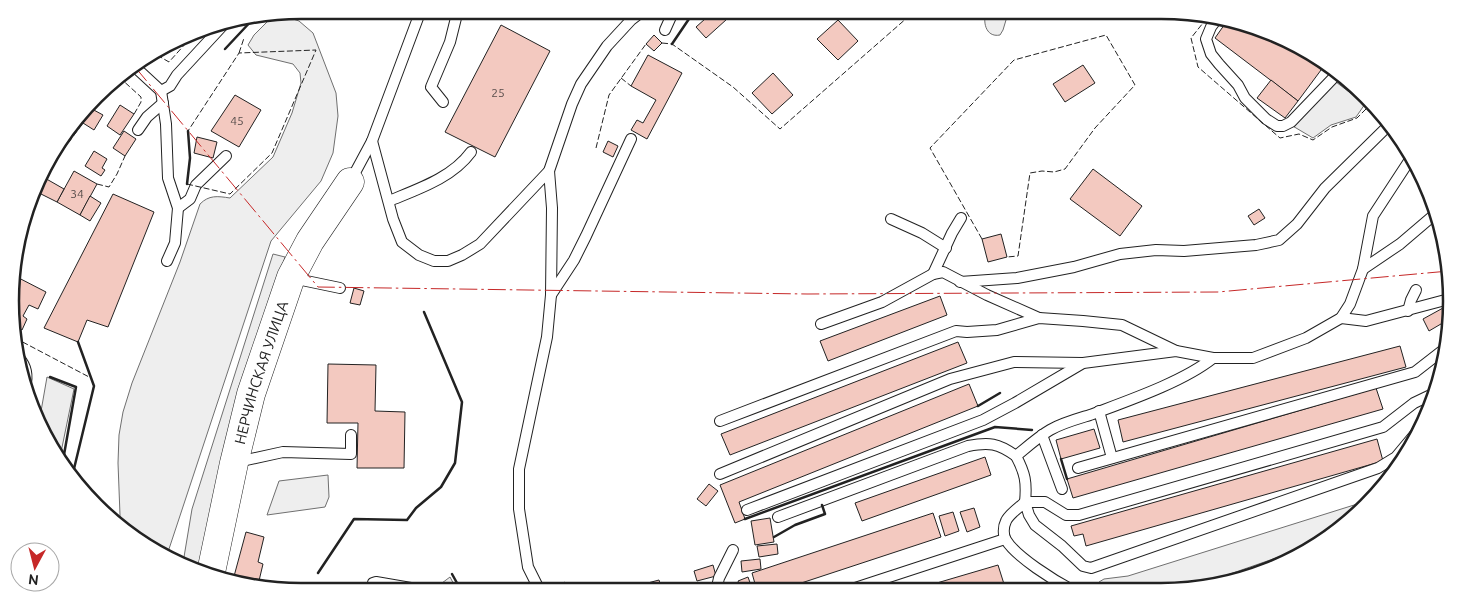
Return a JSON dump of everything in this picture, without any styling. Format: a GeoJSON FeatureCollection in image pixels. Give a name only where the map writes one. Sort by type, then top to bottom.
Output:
{"type":"FeatureCollection","features":[{"type":"Feature","properties":{"kind":"street","name":"НЕРЧИНСКАЯ УЛИЦА"},"geometry":{"type":"LineString","coordinates":[[212,569],[251,394],[291,277],[310,241],[350,182]]}},
{"type":"Feature","properties":{"kind":"lane"},"geometry":{"type":"LineString","coordinates":[[350,182],[372,141],[418,19]]}},
{"type":"Feature","properties":{"kind":"lane"},"geometry":{"type":"LineString","coordinates":[[443,102],[431,87],[450,42],[456,19]]}},
{"type":"Feature","properties":{"kind":"lane"},"geometry":{"type":"LineString","coordinates":[[536,583],[528,567],[519,509],[519,469],[547,337],[551,295],[552,208],[549,171],[572,104],[581,84],[607,46],[632,19]]}},
{"type":"Feature","properties":{"kind":"lane"},"geometry":{"type":"LineString","coordinates":[[665,30],[670,19]]}},
{"type":"Feature","properties":{"kind":"lane"},"geometry":{"type":"LineString","coordinates":[[1214,24],[1206,39],[1211,54],[1238,85],[1245,98],[1266,119],[1277,126],[1283,126],[1291,122],[1334,78]]}},
{"type":"Feature","properties":{"kind":"lane"},"geometry":{"type":"LineString","coordinates":[[160,91],[170,86],[177,75],[217,32]]}},
{"type":"Feature","properties":{"kind":"lane"},"geometry":{"type":"LineString","coordinates":[[138,70],[160,91],[163,104],[168,178],[178,208],[175,243],[167,261]]}},
{"type":"Feature","properties":{"kind":"lane"},"geometry":{"type":"LineString","coordinates":[[138,130],[147,117],[163,104]]}},
{"type":"Feature","properties":{"kind":"lane"},"geometry":{"type":"LineString","coordinates":[[960,282],[1017,278],[1074,267],[1120,254],[1156,250],[1184,251],[1256,245],[1279,240],[1297,224],[1325,188],[1385,129]]}},
{"type":"Feature","properties":{"kind":"lane"},"geometry":{"type":"LineString","coordinates":[[551,295],[574,260],[631,139]]}},
{"type":"Feature","properties":{"kind":"lane"},"geometry":{"type":"LineString","coordinates":[[372,141],[393,219],[402,242],[419,255],[434,261],[448,261],[480,244],[549,171]]}},
{"type":"Feature","properties":{"kind":"lane"},"geometry":{"type":"LineString","coordinates":[[388,201],[437,181],[463,163],[471,152]]}},
{"type":"Feature","properties":{"kind":"lane"},"geometry":{"type":"LineString","coordinates":[[178,208],[190,199],[196,185],[226,156]]}},
{"type":"Feature","properties":{"kind":"lane"},"geometry":{"type":"LineString","coordinates":[[821,324],[882,302],[933,274],[943,272],[960,282],[1038,318],[1122,325],[1176,351],[1213,358],[1252,358],[1306,338],[1341,318],[1350,304],[1363,269],[1373,216],[1407,164]]}},
{"type":"Feature","properties":{"kind":"lane"},"geometry":{"type":"LineString","coordinates":[[933,274],[961,218]]}},
{"type":"Feature","properties":{"kind":"lane"},"geometry":{"type":"LineString","coordinates":[[1363,269],[1400,244],[1431,218]]}},
{"type":"Feature","properties":{"kind":"lane"},"geometry":{"type":"LineString","coordinates":[[891,219],[922,233],[946,248]]}},
{"type":"Feature","properties":{"kind":"lane"},"geometry":{"type":"LineString","coordinates":[[291,277],[340,288]]}},
{"type":"Feature","properties":{"kind":"lane"},"geometry":{"type":"LineString","coordinates":[[1408,311],[1410,300],[1416,290]]}},
{"type":"Feature","properties":{"kind":"lane"},"geometry":{"type":"LineString","coordinates":[[1341,318],[1366,321],[1443,301]]}},
{"type":"Feature","properties":{"kind":"lane"},"geometry":{"type":"LineString","coordinates":[[720,421],[956,331],[997,330],[1038,318]]}},
{"type":"Feature","properties":{"kind":"lane"},"geometry":{"type":"LineString","coordinates":[[720,474],[950,380],[1014,362],[1083,363],[1176,351]]}},
{"type":"Feature","properties":{"kind":"lane"},"geometry":{"type":"LineString","coordinates":[[1078,468],[1415,372],[1438,354]]}},
{"type":"Feature","properties":{"kind":"lane"},"geometry":{"type":"LineString","coordinates":[[1016,456],[1052,429],[1182,377],[1202,367],[1213,358]]}},
{"type":"Feature","properties":{"kind":"lane"},"geometry":{"type":"LineString","coordinates":[[747,510],[983,420],[1083,363]]}},
{"type":"Feature","properties":{"kind":"lane"},"geometry":{"type":"LineString","coordinates":[[1059,583],[1020,554],[1005,539],[1006,521],[1026,502],[1045,502],[1066,515],[1079,515],[1383,427],[1414,403],[1426,397]]}},
{"type":"Feature","properties":{"kind":"lane"},"geometry":{"type":"LineString","coordinates":[[1099,411],[1112,458]]}},
{"type":"Feature","properties":{"kind":"lane"},"geometry":{"type":"LineString","coordinates":[[234,463],[284,452],[351,454],[352,435]]}},
{"type":"Feature","properties":{"kind":"lane"},"geometry":{"type":"LineString","coordinates":[[1042,435],[1062,489]]}},
{"type":"Feature","properties":{"kind":"lane"},"geometry":{"type":"LineString","coordinates":[[778,517],[968,446],[994,444],[1016,456],[1025,474],[1026,502],[1029,515],[1035,526],[1062,546],[1083,566],[1091,568],[1378,468],[1398,455]]}},
{"type":"Feature","properties":{"kind":"lane"},"geometry":{"type":"LineString","coordinates":[[870,583],[1005,539]]}},
{"type":"Feature","properties":{"kind":"lane"},"geometry":{"type":"LineString","coordinates":[[718,583],[733,550]]}},
{"type":"Feature","properties":{"kind":"shaded area"},"geometry":{"type":"Polygon","coordinates":[[[283,19],[299,21],[313,33],[336,93],[338,116],[333,153],[321,181],[271,241],[169,550],[144,536],[120,517],[119,435],[123,412],[132,383],[180,262],[200,204],[213,197],[230,198],[273,157],[292,113],[301,83],[300,73],[293,64],[256,55],[248,45],[254,35],[268,21],[283,19]]]}},
{"type":"Feature","properties":{"kind":"shaded area"},"geometry":{"type":"Polygon","coordinates":[[[985,19],[1006,19],[1000,35],[991,34],[985,19]]]}},
{"type":"Feature","properties":{"kind":"shaded area"},"geometry":{"type":"Polygon","coordinates":[[[1336,82],[1364,105],[1356,117],[1331,125],[1313,138],[1291,125],[1336,82]]]}},
{"type":"Feature","properties":{"kind":"shaded area"},"geometry":{"type":"Polygon","coordinates":[[[273,254],[285,257],[242,397],[200,564],[184,558],[192,509],[273,254]]]}},
{"type":"Feature","properties":{"kind":"shaded area"},"geometry":{"type":"Polygon","coordinates":[[[47,377],[74,389],[61,450],[48,426],[41,411],[47,377]]]}},
{"type":"Feature","properties":{"kind":"shaded area"},"geometry":{"type":"Polygon","coordinates":[[[328,475],[329,497],[325,507],[267,515],[279,481],[328,475]]]}},
{"type":"Feature","properties":{"kind":"shaded area"},"geometry":{"type":"Polygon","coordinates":[[[1358,504],[1318,536],[1286,554],[1223,576],[1179,583],[1099,583],[1104,579],[1128,576],[1358,504]]]}},
{"type":"Feature","properties":{"kind":"shaded area"},"geometry":{"type":"Polygon","coordinates":[[[450,577],[453,583],[442,583],[450,577]]]}},
{"type":"Feature","properties":{"kind":"building"},"geometry":{"type":"Polygon","coordinates":[[[705,19],[727,19],[706,38],[696,27],[705,19]]]}},
{"type":"Feature","properties":{"kind":"building"},"geometry":{"type":"Polygon","coordinates":[[[838,20],[858,41],[838,60],[817,39],[838,20]]]}},
{"type":"Feature","properties":{"kind":"building"},"geometry":{"type":"Polygon","coordinates":[[[501,25],[550,51],[495,157],[445,132],[501,25]]]}},
{"type":"Feature","properties":{"kind":"building"},"geometry":{"type":"Polygon","coordinates":[[[1224,26],[1234,28],[1269,40],[1322,69],[1298,101],[1215,38],[1224,26]]]}},
{"type":"Feature","properties":{"kind":"building"},"geometry":{"type":"Polygon","coordinates":[[[654,35],[662,43],[654,51],[646,44],[654,35]]]}},
{"type":"Feature","properties":{"kind":"building"},"geometry":{"type":"Polygon","coordinates":[[[648,55],[682,73],[647,139],[631,130],[637,120],[643,123],[656,100],[631,86],[648,55]]]}},
{"type":"Feature","properties":{"kind":"building"},"geometry":{"type":"Polygon","coordinates":[[[1083,65],[1095,83],[1065,102],[1053,84],[1083,65]]]}},
{"type":"Feature","properties":{"kind":"building"},"geometry":{"type":"Polygon","coordinates":[[[773,73],[793,95],[772,114],[752,93],[773,73]]]}},
{"type":"Feature","properties":{"kind":"building"},"geometry":{"type":"Polygon","coordinates":[[[1271,80],[1298,101],[1285,118],[1257,98],[1271,80]]]}},
{"type":"Feature","properties":{"kind":"building"},"geometry":{"type":"Polygon","coordinates":[[[235,95],[261,110],[239,147],[211,131],[235,95]]]}},
{"type":"Feature","properties":{"kind":"building"},"geometry":{"type":"Polygon","coordinates":[[[120,105],[134,114],[120,135],[107,126],[120,105]]]}},
{"type":"Feature","properties":{"kind":"building"},"geometry":{"type":"Polygon","coordinates":[[[93,110],[103,115],[94,130],[83,123],[93,110]]]}},
{"type":"Feature","properties":{"kind":"building"},"geometry":{"type":"Polygon","coordinates":[[[124,131],[136,139],[125,156],[113,148],[124,131]]]}},
{"type":"Feature","properties":{"kind":"building"},"geometry":{"type":"Polygon","coordinates":[[[197,137],[217,142],[213,158],[194,153],[197,137]]]}},
{"type":"Feature","properties":{"kind":"building"},"geometry":{"type":"Polygon","coordinates":[[[608,141],[618,146],[613,157],[603,152],[608,141]]]}},
{"type":"Feature","properties":{"kind":"building"},"geometry":{"type":"Polygon","coordinates":[[[94,151],[107,159],[102,168],[105,170],[101,176],[85,166],[94,151]]]}},
{"type":"Feature","properties":{"kind":"building"},"geometry":{"type":"Polygon","coordinates":[[[1093,169],[1142,206],[1120,236],[1070,199],[1093,169]]]}},
{"type":"Feature","properties":{"kind":"building"},"geometry":{"type":"Polygon","coordinates":[[[74,171],[97,184],[80,215],[57,202],[74,171]]]}},
{"type":"Feature","properties":{"kind":"building"},"geometry":{"type":"Polygon","coordinates":[[[47,179],[64,189],[57,202],[40,193],[47,179]]]}},
{"type":"Feature","properties":{"kind":"building"},"geometry":{"type":"Polygon","coordinates":[[[113,194],[154,212],[108,327],[87,320],[78,342],[44,328],[113,194]]]}},
{"type":"Feature","properties":{"kind":"building"},"geometry":{"type":"Polygon","coordinates":[[[90,196],[101,203],[90,221],[80,215],[90,196]]]}},
{"type":"Feature","properties":{"kind":"building"},"geometry":{"type":"Polygon","coordinates":[[[1259,209],[1265,218],[1254,225],[1248,216],[1259,209]]]}},
{"type":"Feature","properties":{"kind":"building"},"geometry":{"type":"Polygon","coordinates":[[[1001,234],[1007,257],[988,262],[982,239],[1001,234]]]}},
{"type":"Feature","properties":{"kind":"building"},"geometry":{"type":"Polygon","coordinates":[[[19,278],[46,292],[38,309],[29,305],[23,316],[27,319],[22,330],[20,329],[19,319],[19,278]]]}},
{"type":"Feature","properties":{"kind":"building"},"geometry":{"type":"Polygon","coordinates":[[[354,288],[364,291],[360,305],[350,303],[354,288]]]}},
{"type":"Feature","properties":{"kind":"building"},"geometry":{"type":"Polygon","coordinates":[[[940,296],[947,315],[828,361],[820,341],[940,296]]]}},
{"type":"Feature","properties":{"kind":"building"},"geometry":{"type":"Polygon","coordinates":[[[1443,308],[1443,323],[1429,331],[1423,319],[1443,308]]]}},
{"type":"Feature","properties":{"kind":"building"},"geometry":{"type":"Polygon","coordinates":[[[958,342],[967,363],[730,455],[721,434],[958,342]]]}},
{"type":"Feature","properties":{"kind":"building"},"geometry":{"type":"Polygon","coordinates":[[[1400,346],[1406,367],[1123,442],[1118,420],[1400,346]]]}},
{"type":"Feature","properties":{"kind":"building"},"geometry":{"type":"Polygon","coordinates":[[[328,364],[376,365],[375,411],[405,412],[404,468],[357,468],[358,423],[327,423],[328,364]]]}},
{"type":"Feature","properties":{"kind":"building"},"geometry":{"type":"Polygon","coordinates":[[[969,384],[978,406],[739,502],[745,519],[735,523],[720,485],[969,384]]]}},
{"type":"Feature","properties":{"kind":"building"},"geometry":{"type":"Polygon","coordinates":[[[1376,388],[1383,409],[1073,498],[1067,479],[1376,388]]]}},
{"type":"Feature","properties":{"kind":"building"},"geometry":{"type":"Polygon","coordinates":[[[1094,429],[1100,448],[1061,459],[1056,440],[1094,429]]]}},
{"type":"Feature","properties":{"kind":"building"},"geometry":{"type":"Polygon","coordinates":[[[1377,439],[1383,461],[1086,546],[1083,534],[1074,536],[1071,526],[1377,439]]]}},
{"type":"Feature","properties":{"kind":"building"},"geometry":{"type":"Polygon","coordinates":[[[985,457],[991,475],[862,521],[855,503],[985,457]]]}},
{"type":"Feature","properties":{"kind":"building"},"geometry":{"type":"Polygon","coordinates":[[[709,484],[718,491],[706,506],[697,499],[709,484]]]}},
{"type":"Feature","properties":{"kind":"building"},"geometry":{"type":"Polygon","coordinates":[[[974,508],[980,527],[967,532],[960,512],[974,508]]]}},
{"type":"Feature","properties":{"kind":"building"},"geometry":{"type":"Polygon","coordinates":[[[953,512],[959,531],[945,536],[939,516],[953,512]]]}},
{"type":"Feature","properties":{"kind":"building"},"geometry":{"type":"Polygon","coordinates":[[[933,513],[941,537],[801,583],[755,583],[752,573],[933,513]]]}},
{"type":"Feature","properties":{"kind":"building"},"geometry":{"type":"Polygon","coordinates":[[[770,518],[774,542],[755,545],[751,521],[770,518]]]}},
{"type":"Feature","properties":{"kind":"building"},"geometry":{"type":"Polygon","coordinates":[[[246,532],[264,537],[258,562],[263,564],[259,580],[234,575],[246,532]]]}},
{"type":"Feature","properties":{"kind":"building"},"geometry":{"type":"Polygon","coordinates":[[[777,544],[778,554],[759,557],[757,546],[777,544]]]}},
{"type":"Feature","properties":{"kind":"building"},"geometry":{"type":"Polygon","coordinates":[[[760,559],[761,569],[742,572],[741,561],[760,559]]]}},
{"type":"Feature","properties":{"kind":"building"},"geometry":{"type":"Polygon","coordinates":[[[713,565],[716,576],[697,581],[694,571],[713,565]]]}},
{"type":"Feature","properties":{"kind":"building"},"geometry":{"type":"Polygon","coordinates":[[[998,565],[1004,583],[937,583],[998,565]]]}},
{"type":"Feature","properties":{"kind":"building"},"geometry":{"type":"Polygon","coordinates":[[[748,577],[750,583],[739,583],[738,581],[748,577]]]}},
{"type":"Feature","properties":{"kind":"building"},"geometry":{"type":"Polygon","coordinates":[[[659,580],[660,583],[648,583],[659,580]]]}},
{"type":"Feature","properties":{"kind":"fence"},"geometry":{"type":"LineString","coordinates":[[662,43],[672,44],[733,87],[780,129],[906,19]]}},
{"type":"Feature","properties":{"kind":"fence"},"geometry":{"type":"LineString","coordinates":[[1204,22],[1191,38],[1198,67],[1280,138],[1299,134],[1313,140],[1332,127],[1357,118],[1367,108]]}},
{"type":"Feature","properties":{"kind":"fence"},"geometry":{"type":"LineString","coordinates":[[982,239],[930,148],[1014,60],[1106,35],[1135,85],[1095,128],[1065,169],[1054,172],[1030,173],[1018,256],[1007,257]]}},
{"type":"Feature","properties":{"kind":"fence"},"geometry":{"type":"LineString","coordinates":[[239,53],[244,38]]}},
{"type":"Feature","properties":{"kind":"fence"},"geometry":{"type":"LineString","coordinates":[[160,57],[169,62],[186,43]]}},
{"type":"Feature","properties":{"kind":"fence"},"geometry":{"type":"LineString","coordinates":[[596,148],[609,95],[646,44]]}},
{"type":"Feature","properties":{"kind":"fence"},"geometry":{"type":"LineString","coordinates":[[187,184],[230,194],[272,153],[316,50],[239,53],[188,131]]}},
{"type":"Feature","properties":{"kind":"fence"},"geometry":{"type":"LineString","coordinates":[[621,78],[631,86]]}},
{"type":"Feature","properties":{"kind":"fence"},"geometry":{"type":"LineString","coordinates":[[124,81],[141,97],[141,102],[133,116]]}},
{"type":"Feature","properties":{"kind":"fence"},"geometry":{"type":"LineString","coordinates":[[61,152],[83,123]]}},
{"type":"Feature","properties":{"kind":"fence"},"geometry":{"type":"LineString","coordinates":[[97,184],[109,187],[125,156]]}},
{"type":"Feature","properties":{"kind":"fence"},"geometry":{"type":"LineString","coordinates":[[22,341],[91,378]]}},
{"type":"Feature","properties":{"kind":"wall"},"geometry":{"type":"LineString","coordinates":[[672,44],[689,19]]}},
{"type":"Feature","properties":{"kind":"wall"},"geometry":{"type":"LineString","coordinates":[[225,49],[249,24]]}},
{"type":"Feature","properties":{"kind":"wall"},"geometry":{"type":"LineString","coordinates":[[187,184],[190,158],[188,131]]}},
{"type":"Feature","properties":{"kind":"wall"},"geometry":{"type":"LineString","coordinates":[[318,573],[354,519],[407,520],[416,508],[441,487],[455,463],[462,402],[424,312]]}},
{"type":"Feature","properties":{"kind":"wall"},"geometry":{"type":"LineString","coordinates":[[74,469],[94,386],[78,342]]}},
{"type":"Feature","properties":{"kind":"wall"},"geometry":{"type":"LineString","coordinates":[[50,377],[76,387],[64,455]]}},
{"type":"Feature","properties":{"kind":"wall"},"geometry":{"type":"LineString","coordinates":[[978,406],[1000,393]]}},
{"type":"Feature","properties":{"kind":"wall"},"geometry":{"type":"LineString","coordinates":[[745,519],[995,427],[1032,430]]}},
{"type":"Feature","properties":{"kind":"wall"},"geometry":{"type":"LineString","coordinates":[[1061,459],[1067,479]]}},
{"type":"Feature","properties":{"kind":"wall"},"geometry":{"type":"LineString","coordinates":[[774,537],[795,525],[825,514],[822,505]]}},
{"type":"Feature","properties":{"kind":"wall"},"geometry":{"type":"LineString","coordinates":[[452,574],[457,583]]}},
{"type":"Feature","properties":{"kind":"power"},"geometry":{"type":"LineString","coordinates":[[138,70],[318,287],[807,294],[1218,292],[1442,272]]}}]}
